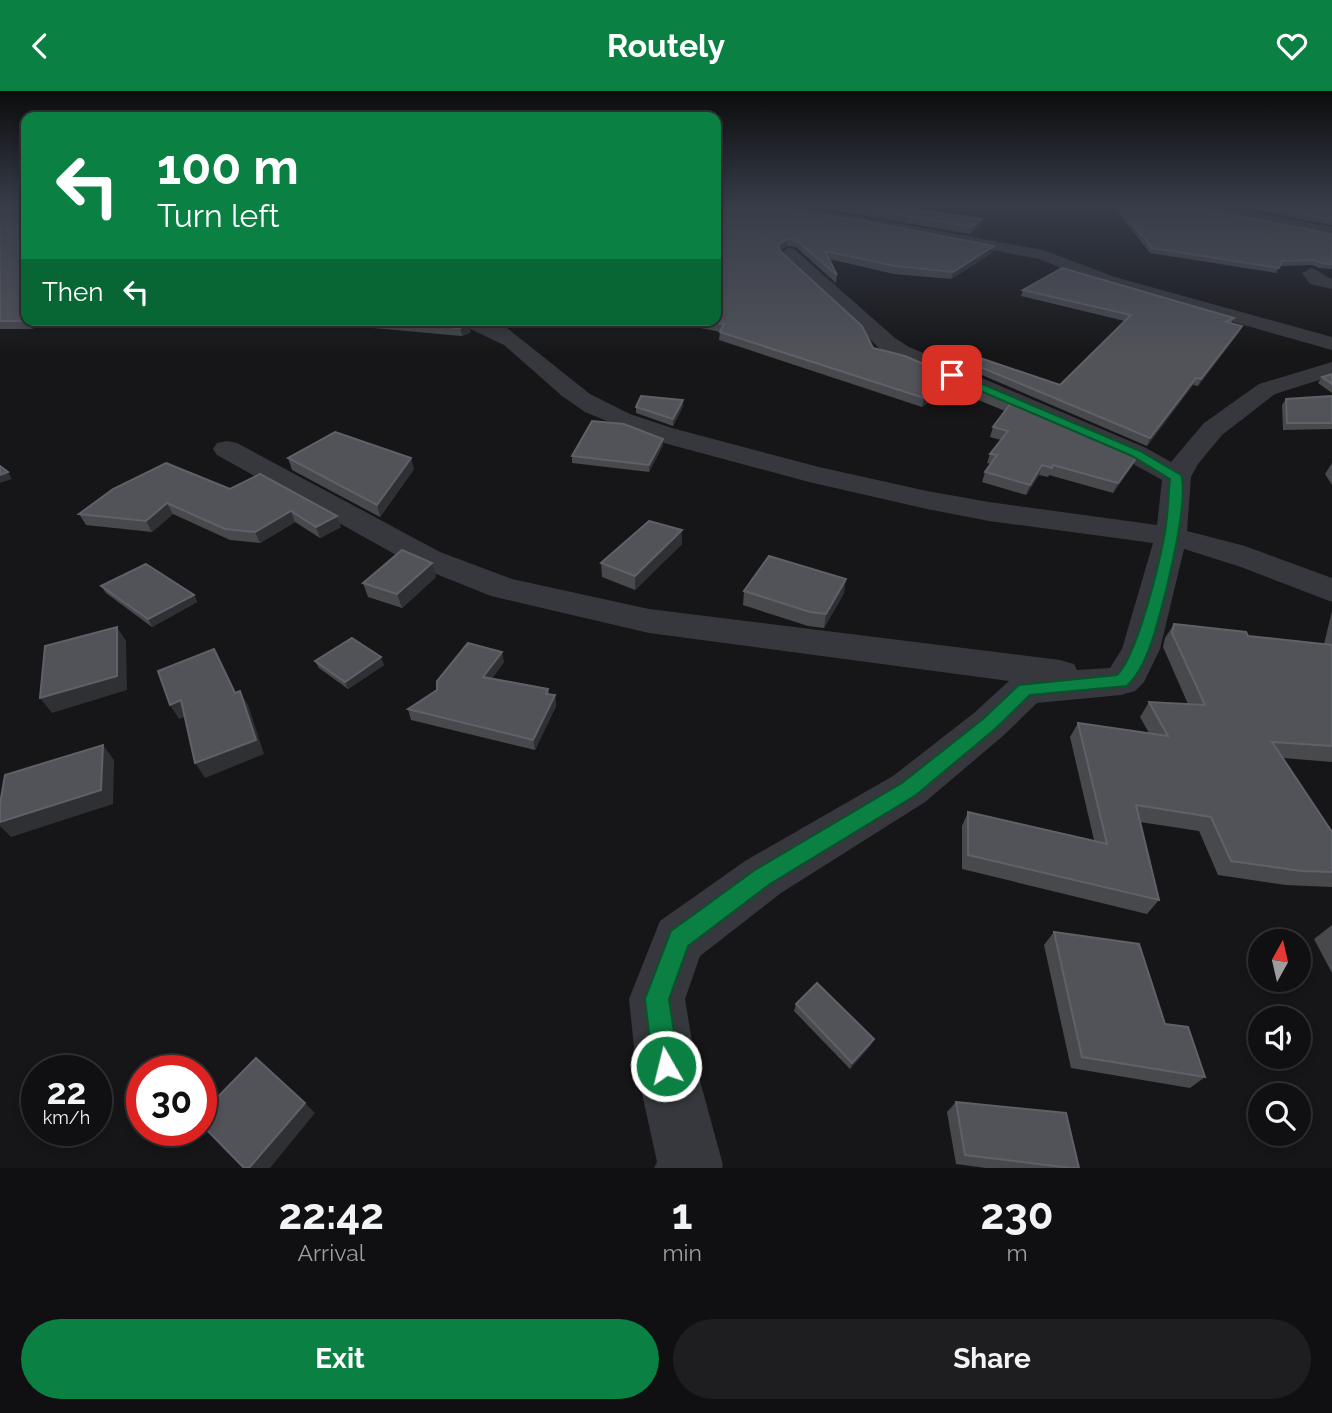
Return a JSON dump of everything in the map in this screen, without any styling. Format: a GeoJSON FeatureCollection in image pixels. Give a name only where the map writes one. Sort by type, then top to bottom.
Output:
{"type":"FeatureCollection","features":[{"type":"Feature","properties":{"kind":"street"},"geometry":{"type":"LineString","coordinates":[[791,255],[901,352],[1136,454],[1177,477]]}},
{"type":"Feature","properties":{"kind":"street"},"geometry":{"type":"LineString","coordinates":[[1044,255],[1168,299],[1332,344]]}},
{"type":"Feature","properties":{"kind":"street"},"geometry":{"type":"LineString","coordinates":[[1311,273],[1315,280],[1332,284]]}},
{"type":"Feature","properties":{"kind":"street"},"geometry":{"type":"LineString","coordinates":[[487,326],[516,342],[571,392],[596,408],[636,425],[883,490],[963,507],[1171,537],[1237,555],[1332,591]]}},
{"type":"Feature","properties":{"kind":"street"},"geometry":{"type":"LineString","coordinates":[[687,1168],[690,1165],[666,1066],[657,999],[679,939],[763,877],[909,789],[989,724],[1026,689],[1121,681],[1130,672],[1141,649],[1171,537],[1177,477],[1185,463],[1213,429],[1255,397],[1274,386],[1332,369]]}},
{"type":"Feature","properties":{"kind":"street"},"geometry":{"type":"LineString","coordinates":[[227,449],[428,559],[469,577],[515,591],[662,623],[1121,681]]}},
{"type":"Feature","properties":{"kind":"building"},"geometry":{"type":"Polygon","coordinates":[[[0,255],[21,255],[21,321],[0,321],[0,255]]]}},
{"type":"Feature","properties":{"kind":"building"},"geometry":{"type":"Polygon","coordinates":[[[721,255],[785,255],[862,326],[873,348],[905,356],[1137,457],[1118,483],[1053,465],[1052,468],[1042,465],[1030,485],[985,472],[997,455],[990,454],[1008,431],[993,427],[1011,403],[952,379],[924,398],[720,332],[724,324],[721,323],[721,255]]]}},
{"type":"Feature","properties":{"kind":"building"},"geometry":{"type":"Polygon","coordinates":[[[814,255],[827,255],[837,275],[814,255]]]}},
{"type":"Feature","properties":{"kind":"building"},"geometry":{"type":"Polygon","coordinates":[[[845,255],[979,255],[953,272],[895,266],[845,255]]]}},
{"type":"Feature","properties":{"kind":"building"},"geometry":{"type":"Polygon","coordinates":[[[1198,255],[1332,255],[1332,264],[1314,260],[1282,261],[1279,268],[1198,255]]]}},
{"type":"Feature","properties":{"kind":"building"},"geometry":{"type":"Polygon","coordinates":[[[1062,268],[1234,318],[1226,322],[1242,326],[1201,379],[1196,378],[1150,438],[942,351],[947,348],[1060,385],[1131,315],[1023,290],[1062,268]]]}},
{"type":"Feature","properties":{"kind":"building"},"geometry":{"type":"Polygon","coordinates":[[[1332,374],[1332,384],[1322,377],[1332,374]]]}},
{"type":"Feature","properties":{"kind":"building"},"geometry":{"type":"Polygon","coordinates":[[[641,396],[683,400],[673,419],[636,407],[641,396]]]}},
{"type":"Feature","properties":{"kind":"building"},"geometry":{"type":"Polygon","coordinates":[[[1332,396],[1332,423],[1287,423],[1286,399],[1332,396]]]}},
{"type":"Feature","properties":{"kind":"building"},"geometry":{"type":"Polygon","coordinates":[[[592,421],[624,424],[663,439],[649,465],[572,456],[592,421]]]}},
{"type":"Feature","properties":{"kind":"building"},"geometry":{"type":"Polygon","coordinates":[[[335,432],[411,458],[377,505],[288,458],[335,432]]]}},
{"type":"Feature","properties":{"kind":"building"},"geometry":{"type":"Polygon","coordinates":[[[166,463],[230,489],[260,474],[337,516],[316,527],[291,511],[255,532],[225,529],[167,503],[146,521],[79,514],[113,489],[166,463]]]}},
{"type":"Feature","properties":{"kind":"building"},"geometry":{"type":"Polygon","coordinates":[[[0,466],[8,472],[0,475],[0,466]]]}},
{"type":"Feature","properties":{"kind":"building"},"geometry":{"type":"Polygon","coordinates":[[[649,521],[682,530],[635,576],[601,563],[649,521]]]}},
{"type":"Feature","properties":{"kind":"building"},"geometry":{"type":"Polygon","coordinates":[[[402,550],[432,563],[397,594],[363,583],[402,550]]]}},
{"type":"Feature","properties":{"kind":"building"},"geometry":{"type":"Polygon","coordinates":[[[769,556],[846,579],[826,614],[810,612],[744,591],[769,556]]]}},
{"type":"Feature","properties":{"kind":"building"},"geometry":{"type":"Polygon","coordinates":[[[146,564],[194,595],[148,619],[101,586],[146,564]]]}},
{"type":"Feature","properties":{"kind":"building"},"geometry":{"type":"Polygon","coordinates":[[[1174,624],[1246,632],[1248,636],[1332,645],[1332,746],[1272,742],[1332,832],[1332,872],[1301,871],[1231,861],[1211,817],[1136,805],[1159,900],[968,855],[968,812],[1107,844],[1078,723],[1168,736],[1149,702],[1205,705],[1172,633],[1174,624]]]}},
{"type":"Feature","properties":{"kind":"building"},"geometry":{"type":"Polygon","coordinates":[[[117,627],[117,676],[40,698],[45,646],[117,627]]]}},
{"type":"Feature","properties":{"kind":"building"},"geometry":{"type":"Polygon","coordinates":[[[352,638],[381,657],[345,682],[315,661],[352,638]]]}},
{"type":"Feature","properties":{"kind":"building"},"geometry":{"type":"Polygon","coordinates":[[[468,643],[502,652],[483,677],[548,689],[546,694],[555,695],[533,740],[408,709],[437,690],[437,681],[468,643]]]}},
{"type":"Feature","properties":{"kind":"building"},"geometry":{"type":"Polygon","coordinates":[[[214,649],[235,693],[240,691],[256,740],[195,763],[181,700],[170,705],[158,671],[214,649]]]}},
{"type":"Feature","properties":{"kind":"building"},"geometry":{"type":"Polygon","coordinates":[[[103,745],[101,790],[0,822],[5,775],[103,745]]]}},
{"type":"Feature","properties":{"kind":"building"},"geometry":{"type":"Polygon","coordinates":[[[1054,932],[1139,944],[1165,1024],[1188,1027],[1205,1077],[1082,1057],[1054,932]]]}},
{"type":"Feature","properties":{"kind":"building"},"geometry":{"type":"Polygon","coordinates":[[[817,983],[874,1039],[852,1063],[796,1004],[817,983]]]}},
{"type":"Feature","properties":{"kind":"building"},"geometry":{"type":"Polygon","coordinates":[[[256,1058],[305,1103],[249,1168],[244,1168],[217,1140],[217,1098],[256,1058]]]}},
{"type":"Feature","properties":{"kind":"building"},"geometry":{"type":"Polygon","coordinates":[[[956,1102],[1066,1113],[1079,1168],[965,1155],[956,1102]]]}},
{"type":"Feature","properties":{"kind":"route"},"geometry":{"type":"LineString","coordinates":[[666,1066],[657,999],[679,939],[763,877],[909,789],[989,724],[1026,689],[1121,681],[1130,672],[1141,649],[1171,537],[1177,477],[1136,454],[952,375]]}}]}
